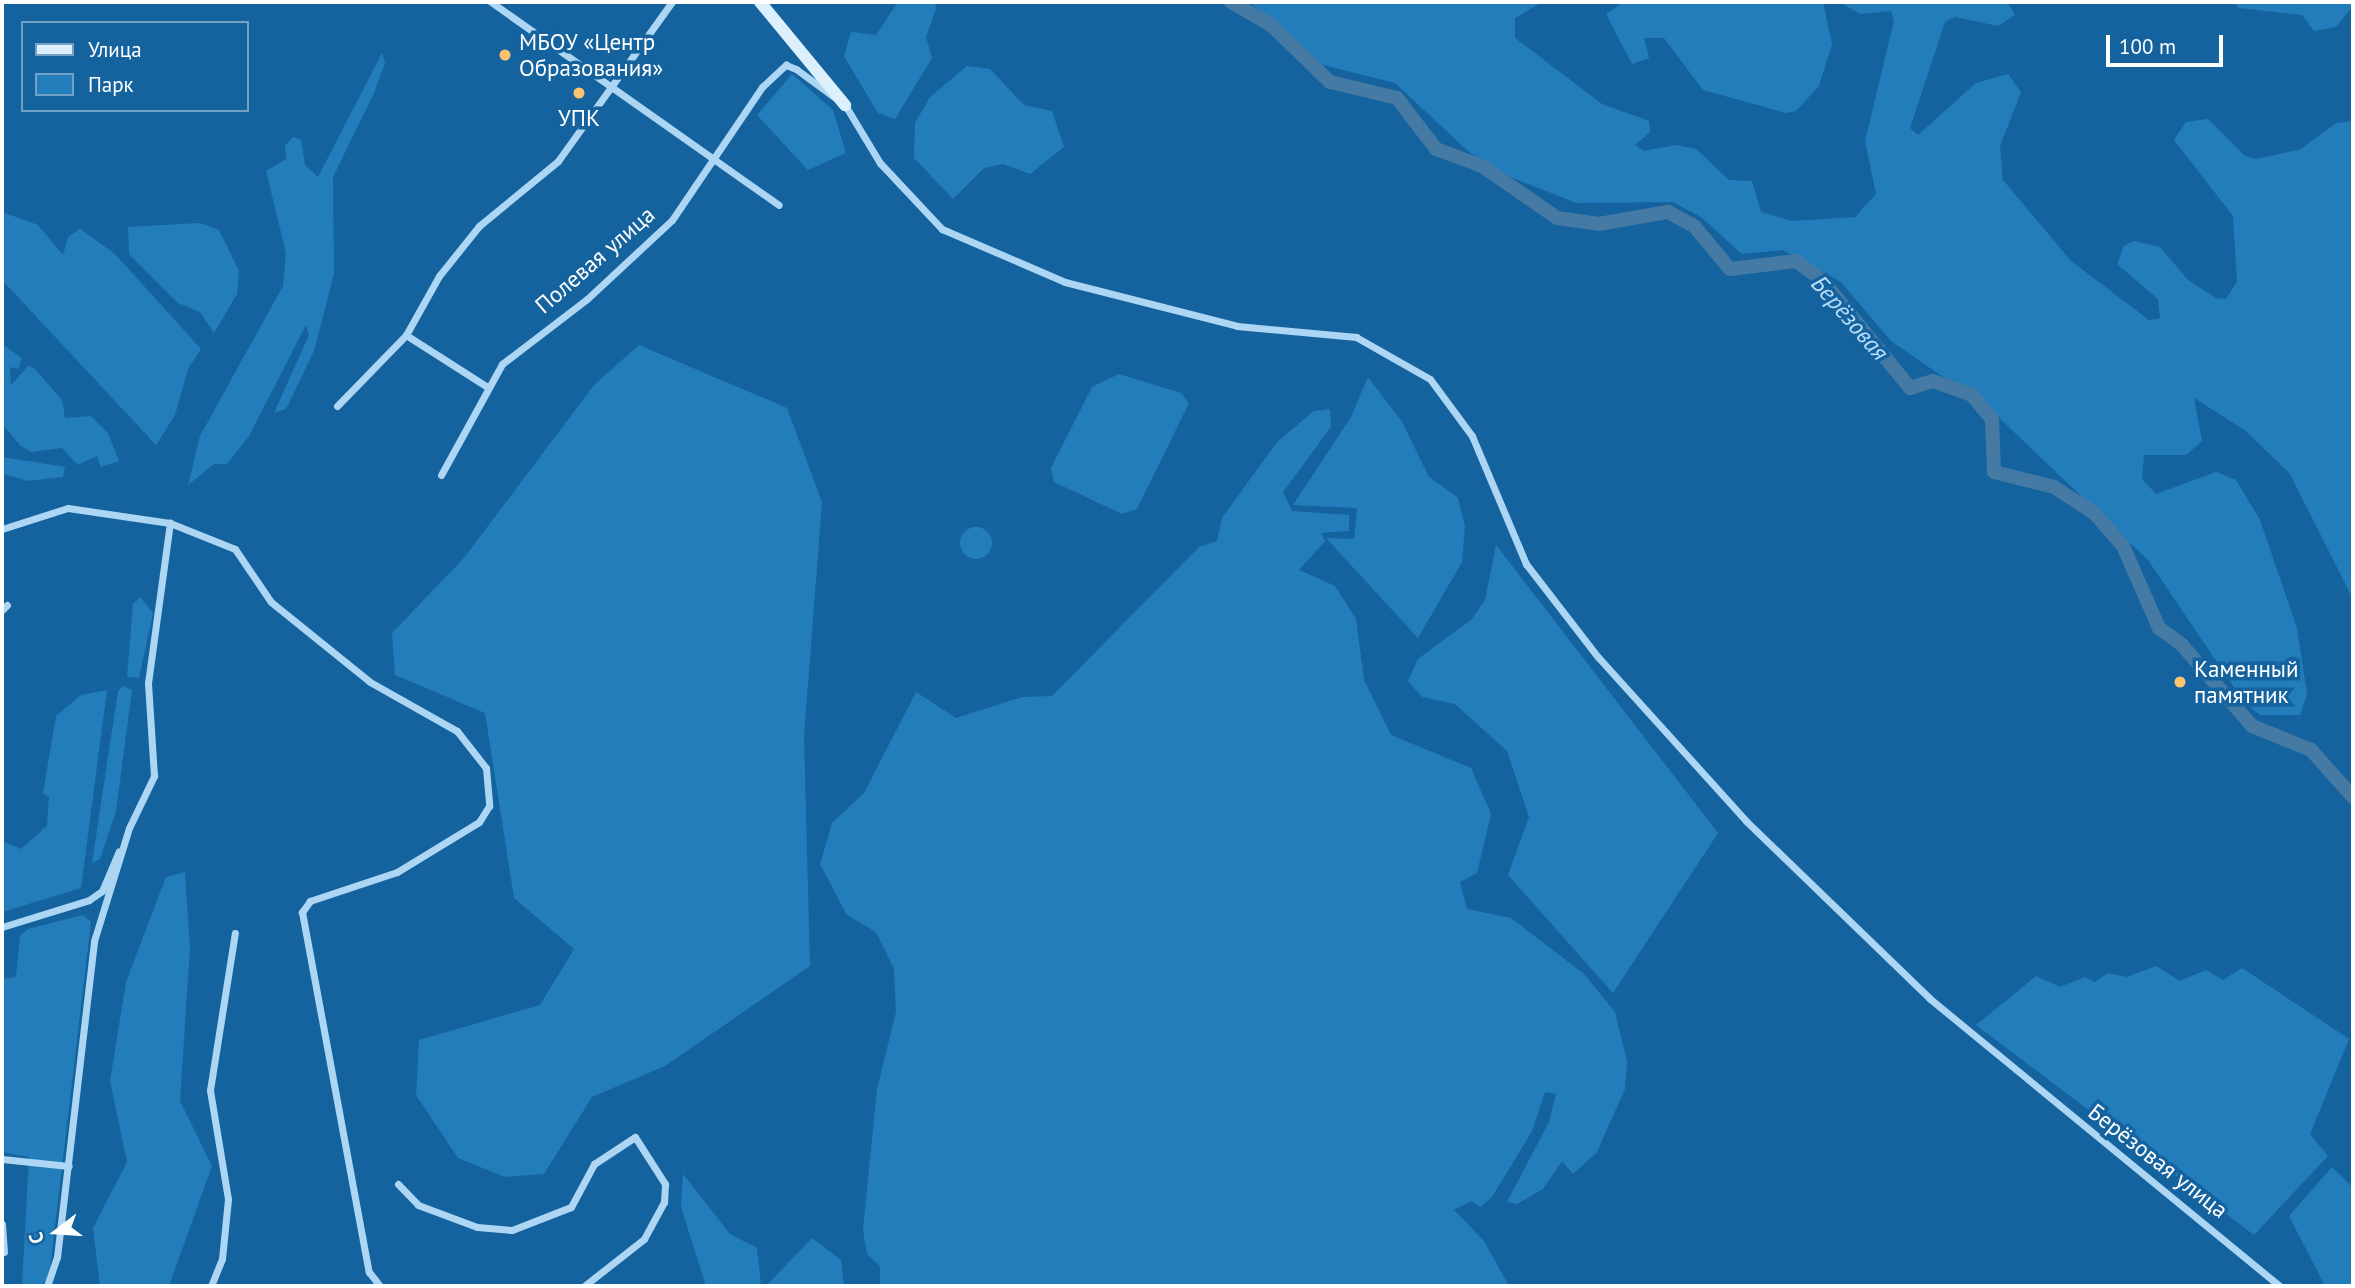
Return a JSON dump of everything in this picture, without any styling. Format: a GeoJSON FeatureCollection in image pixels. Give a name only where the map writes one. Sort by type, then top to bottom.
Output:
{"type":"FeatureCollection","features":[{"type":"Feature","properties":{"kind":"street"},"geometry":{"type":"LineString","coordinates":[[491,2],[779,205]]}},
{"type":"Feature","properties":{"kind":"street"},"geometry":{"type":"LineString","coordinates":[[337,406],[406,335],[462,245],[558,161],[672,2]]}},
{"type":"Feature","properties":{"kind":"street"},"geometry":{"type":"LineString","coordinates":[[760,2],[845,105]]}},
{"type":"Feature","properties":{"kind":"street","name":"Полевая улица"},"geometry":{"type":"LineString","coordinates":[[441,475],[489,388],[513,352],[587,299],[672,220],[712,156],[786,65],[845,105]]}},
{"type":"Feature","properties":{"kind":"street","name":"Берёзовая улица"},"geometry":{"type":"LineString","coordinates":[[845,105],[880,163],[942,229],[1065,282],[1231,324],[1356,337],[1409,362],[1430,379],[1472,436],[1510,537],[1598,657],[1746,821],[1929,998],[2279,1286]]}},
{"type":"Feature","properties":{"kind":"street"},"geometry":{"type":"LineString","coordinates":[[406,335],[489,388]]}},
{"type":"Feature","properties":{"kind":"street"},"geometry":{"type":"LineString","coordinates":[[2,529],[68,508],[170,523],[235,549],[271,602],[370,682],[457,731],[485,768],[489,806],[479,822],[397,872],[310,901],[302,912],[369,1272],[380,1286]]}},
{"type":"Feature","properties":{"kind":"street"},"geometry":{"type":"LineString","coordinates":[[2,928],[102,891],[154,776],[148,683],[170,523]]}},
{"type":"Feature","properties":{"kind":"street"},"geometry":{"type":"LineString","coordinates":[[47,1286],[69,1166],[94,941],[129,828]]}},
{"type":"Feature","properties":{"kind":"street"},"geometry":{"type":"LineString","coordinates":[[211,1286],[222,1259],[228,1199],[209,1090],[235,933]]}},
{"type":"Feature","properties":{"kind":"street"},"geometry":{"type":"LineString","coordinates":[[398,1184],[418,1205],[477,1227],[512,1230],[571,1207],[594,1164],[635,1137],[665,1184],[664,1202],[643,1239],[584,1286]]}},
{"type":"Feature","properties":{"kind":"street"},"geometry":{"type":"LineString","coordinates":[[2,1159],[69,1166]]}},
{"type":"Feature","properties":{"kind":"street"},"geometry":{"type":"LineString","coordinates":[[2,1224],[4,1252]]}},
{"type":"Feature","properties":{"kind":"green space"},"geometry":{"type":"Polygon","coordinates":[[[898,2],[935,2],[936,9],[926,37],[932,58],[895,119],[878,113],[844,56],[851,32],[876,35],[898,2]]]}},
{"type":"Feature","properties":{"kind":"green space"},"geometry":{"type":"Polygon","coordinates":[[[1249,2],[1542,2],[1515,18],[1515,38],[1602,104],[1649,121],[1650,132],[1635,145],[1644,151],[1676,145],[1696,149],[1729,180],[1752,181],[1761,212],[1792,221],[1855,217],[1876,194],[1865,141],[1894,21],[1891,11],[1860,14],[1840,2],[2007,2],[2015,15],[1998,26],[1955,17],[1945,22],[1910,128],[1918,135],[1976,83],[2008,74],[2021,92],[2000,146],[2003,180],[2071,261],[2149,320],[2160,318],[2158,299],[2117,264],[2124,246],[2134,241],[2160,247],[2188,280],[2216,298],[2226,299],[2237,282],[2233,216],[2174,140],[2186,122],[2208,119],[2245,156],[2257,159],[2301,149],[2336,123],[2353,121],[2353,599],[2290,474],[2246,431],[2194,398],[2202,441],[2186,455],[2144,455],[2142,479],[2156,494],[2216,472],[2236,480],[2260,520],[2297,628],[2307,694],[2300,715],[2260,715],[2244,702],[2148,560],[1991,410],[1891,341],[1841,282],[1783,250],[1742,254],[1701,217],[1673,202],[1576,203],[1508,176],[1469,152],[1395,83],[1323,65],[1249,2]]]}},
{"type":"Feature","properties":{"kind":"green space"},"geometry":{"type":"Polygon","coordinates":[[[1624,2],[1823,2],[1832,44],[1819,86],[1796,111],[1786,113],[1703,90],[1664,38],[1644,38],[1649,58],[1632,64],[1606,14],[1624,2]]]}},
{"type":"Feature","properties":{"kind":"green space"},"geometry":{"type":"Polygon","coordinates":[[[2235,2],[2353,2],[2353,6],[2336,27],[2314,31],[2302,15],[2239,8],[2235,2]]]}},
{"type":"Feature","properties":{"kind":"green space"},"geometry":{"type":"Polygon","coordinates":[[[382,53],[385,63],[374,93],[333,177],[334,274],[314,351],[286,409],[274,413],[309,335],[306,325],[249,436],[227,464],[214,464],[188,485],[200,436],[283,286],[286,253],[266,171],[286,159],[285,146],[293,137],[301,140],[305,165],[318,177],[382,53]]]}},
{"type":"Feature","properties":{"kind":"green space"},"geometry":{"type":"Polygon","coordinates":[[[967,66],[990,69],[1024,105],[1052,111],[1064,147],[1030,174],[1003,164],[984,168],[953,199],[914,158],[915,123],[930,97],[967,66]]]}},
{"type":"Feature","properties":{"kind":"green space"},"geometry":{"type":"Polygon","coordinates":[[[792,74],[833,110],[846,153],[808,170],[757,115],[792,74]]]}},
{"type":"Feature","properties":{"kind":"green space"},"geometry":{"type":"Polygon","coordinates":[[[2,212],[38,225],[63,255],[68,237],[80,229],[115,254],[201,349],[188,369],[175,415],[156,445],[2,280],[2,212]]]}},
{"type":"Feature","properties":{"kind":"green space"},"geometry":{"type":"Polygon","coordinates":[[[200,223],[219,230],[239,271],[237,294],[214,333],[200,312],[178,303],[129,254],[128,227],[200,223]]]}},
{"type":"Feature","properties":{"kind":"green space"},"geometry":{"type":"Polygon","coordinates":[[[2,344],[22,358],[18,369],[10,367],[11,385],[28,366],[34,368],[62,400],[65,418],[91,416],[108,433],[119,461],[101,467],[97,456],[78,465],[62,448],[31,452],[21,446],[2,424],[2,344]]]}},
{"type":"Feature","properties":{"kind":"green space"},"geometry":{"type":"Polygon","coordinates":[[[639,345],[787,408],[822,502],[804,736],[810,966],[665,1066],[592,1097],[544,1174],[505,1177],[458,1158],[416,1095],[419,1040],[540,1005],[574,949],[514,898],[485,713],[395,675],[392,633],[464,558],[594,385],[639,345]]]}},
{"type":"Feature","properties":{"kind":"green space"},"geometry":{"type":"Polygon","coordinates":[[[1119,374],[1181,393],[1189,403],[1137,509],[1122,514],[1054,482],[1051,468],[1092,387],[1119,374]]]}},
{"type":"Feature","properties":{"kind":"green space"},"geometry":{"type":"Polygon","coordinates":[[[1368,377],[1402,422],[1429,477],[1458,498],[1465,526],[1462,562],[1418,638],[1326,538],[1354,539],[1357,508],[1293,505],[1351,417],[1368,377]]]}},
{"type":"Feature","properties":{"kind":"green space"},"geometry":{"type":"Polygon","coordinates":[[[1330,409],[1331,427],[1283,492],[1292,511],[1349,515],[1349,531],[1321,533],[1325,541],[1299,570],[1335,586],[1356,619],[1364,680],[1391,735],[1471,768],[1491,814],[1477,873],[1460,882],[1467,909],[1511,918],[1584,974],[1615,1012],[1627,1061],[1625,1089],[1597,1152],[1573,1174],[1562,1161],[1543,1189],[1517,1204],[1507,1202],[1549,1122],[1556,1094],[1545,1092],[1532,1131],[1492,1197],[1480,1207],[1471,1201],[1454,1210],[1484,1241],[1509,1286],[880,1286],[880,1266],[867,1254],[863,1230],[877,1089],[896,1012],[894,969],[876,932],[847,915],[820,864],[832,823],[864,793],[916,692],[956,718],[1022,697],[1052,696],[1199,547],[1217,541],[1222,518],[1277,442],[1314,411],[1330,409]]]}},
{"type":"Feature","properties":{"kind":"green space"},"geometry":{"type":"Polygon","coordinates":[[[3,457],[65,467],[63,477],[28,481],[3,474],[3,457]]]}},
{"type":"Feature","properties":{"kind":"green space"},"geometry":{"type":"Polygon","coordinates":[[[976,527],[987,532],[992,543],[987,554],[976,559],[965,554],[960,543],[965,532],[976,527]]]}},
{"type":"Feature","properties":{"kind":"green space"},"geometry":{"type":"Polygon","coordinates":[[[1496,545],[1718,833],[1613,993],[1508,875],[1529,817],[1507,751],[1455,704],[1422,697],[1408,681],[1418,659],[1472,619],[1485,600],[1496,545]]]}},
{"type":"Feature","properties":{"kind":"green space"},"geometry":{"type":"Polygon","coordinates":[[[140,597],[153,613],[139,678],[127,677],[133,604],[140,597]]]}},
{"type":"Feature","properties":{"kind":"green space"},"geometry":{"type":"Polygon","coordinates":[[[124,686],[132,690],[116,811],[100,859],[92,863],[118,691],[124,686]]]}},
{"type":"Feature","properties":{"kind":"green space"},"geometry":{"type":"Polygon","coordinates":[[[107,690],[81,888],[2,912],[2,841],[21,849],[47,826],[49,797],[43,793],[56,716],[81,695],[107,690]]]}},
{"type":"Feature","properties":{"kind":"green space"},"geometry":{"type":"Polygon","coordinates":[[[185,872],[190,948],[180,1101],[212,1166],[169,1286],[100,1286],[93,1228],[127,1162],[110,1081],[126,982],[166,877],[185,872]]]}},
{"type":"Feature","properties":{"kind":"green space"},"geometry":{"type":"Polygon","coordinates":[[[83,915],[91,922],[49,1277],[41,1286],[22,1286],[29,1157],[2,1152],[2,979],[16,977],[20,936],[28,929],[83,915]]]}},
{"type":"Feature","properties":{"kind":"green space"},"geometry":{"type":"Polygon","coordinates":[[[2156,966],[2180,981],[2206,970],[2223,980],[2242,968],[2349,1039],[2310,1134],[2328,1156],[2254,1235],[1976,1025],[2036,976],[2060,987],[2085,977],[2095,982],[2108,973],[2127,977],[2156,966]]]}},
{"type":"Feature","properties":{"kind":"green space"},"geometry":{"type":"Polygon","coordinates":[[[2332,1167],[2353,1188],[2353,1286],[2325,1286],[2289,1216],[2332,1167]]]}},
{"type":"Feature","properties":{"kind":"green space"},"geometry":{"type":"Polygon","coordinates":[[[683,1174],[730,1234],[757,1248],[761,1286],[706,1286],[681,1207],[683,1174]]]}},
{"type":"Feature","properties":{"kind":"green space"},"geometry":{"type":"Polygon","coordinates":[[[812,1238],[841,1260],[844,1286],[766,1286],[812,1238]]]}},
{"type":"Feature","properties":{"kind":"waterway","name":"Берёзовая"},"geometry":{"type":"LineString","coordinates":[[1231,2],[1271,25],[1330,82],[1397,98],[1436,149],[1482,166],[1557,218],[1599,224],[1668,212],[1694,226],[1730,269],[1796,261],[1822,280],[1910,388],[1933,381],[1972,395],[1992,420],[1994,472],[2054,487],[2094,513],[2123,546],[2159,628],[2182,645],[2252,726],[2311,750],[2353,797]]}},
{"type":"Feature","properties":{"kind":"place","name":"МБОУ «Центр Образования»"},"geometry":{"type":"Point","coordinates":[505,55]}},
{"type":"Feature","properties":{"kind":"place","name":"УПК"},"geometry":{"type":"Point","coordinates":[579,93]}},
{"type":"Feature","properties":{"kind":"place","name":"Каменный памятник"},"geometry":{"type":"Point","coordinates":[2180,682]}}]}
